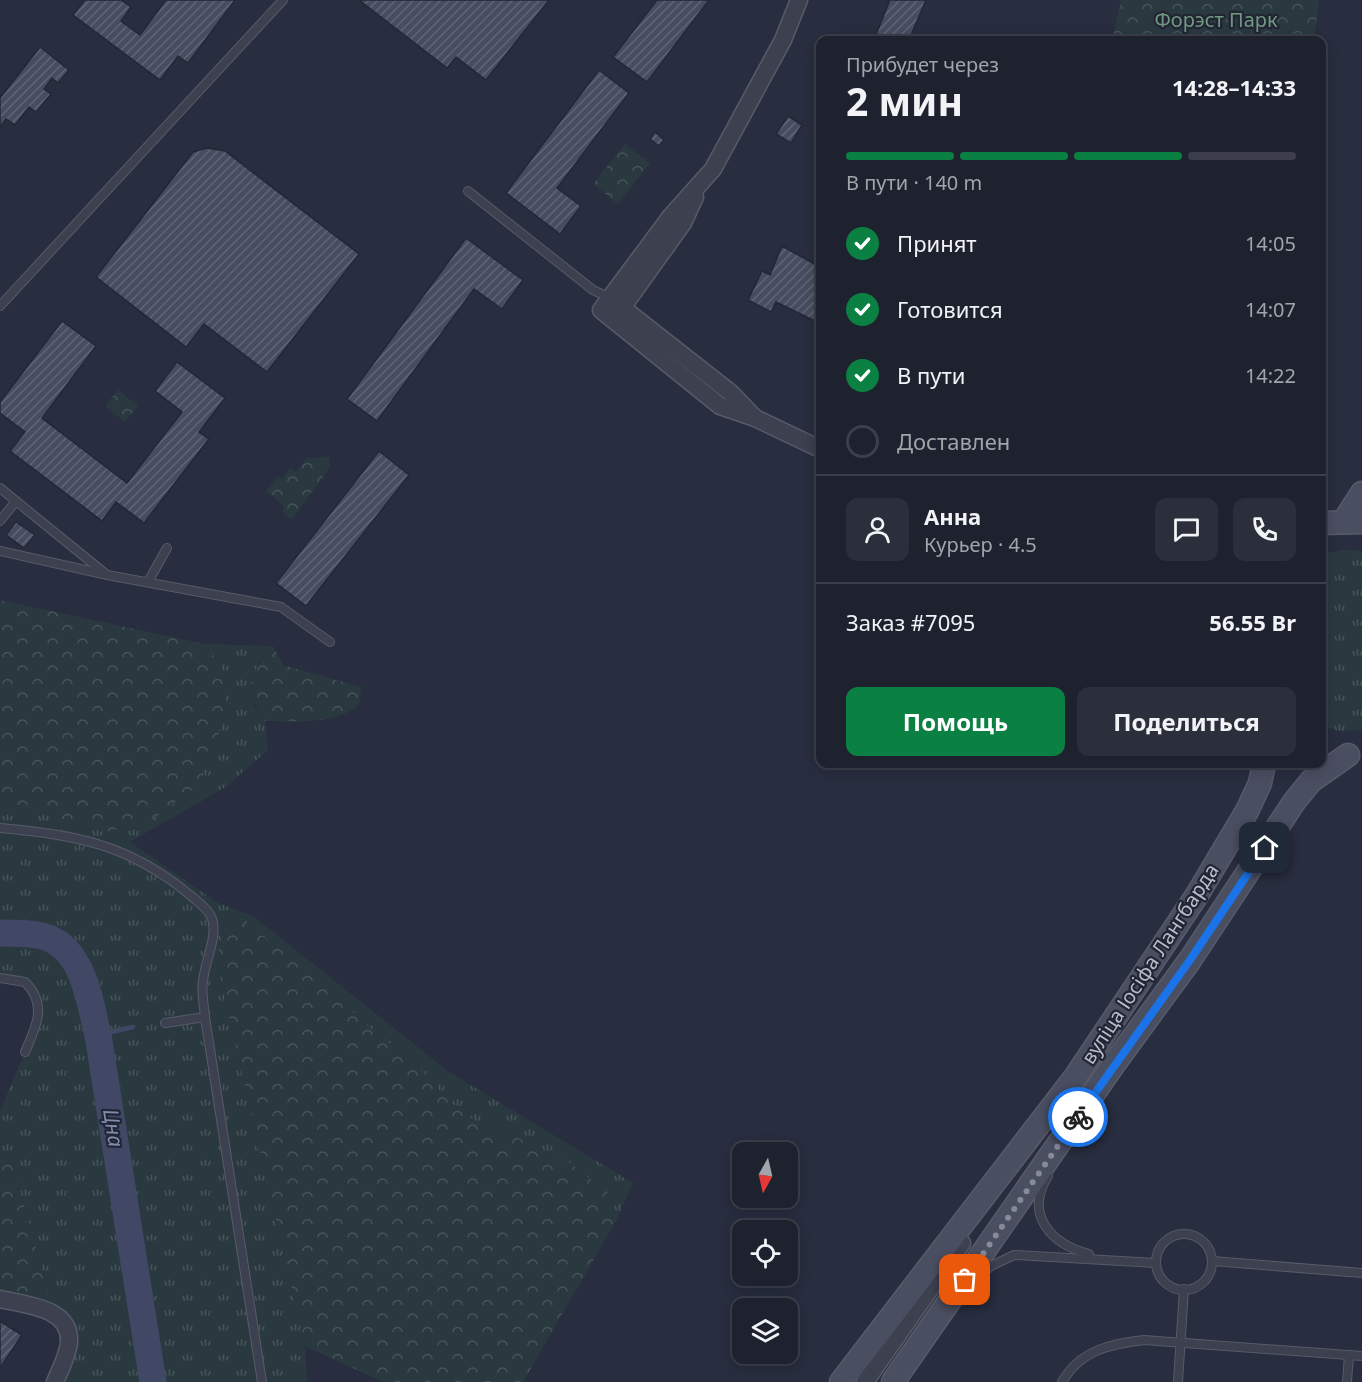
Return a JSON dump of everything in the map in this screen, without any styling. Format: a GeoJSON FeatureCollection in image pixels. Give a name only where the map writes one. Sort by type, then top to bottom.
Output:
{"type":"FeatureCollection","features":[{"type":"Feature","properties":{"kind":"main road"},"geometry":{"type":"LineString","coordinates":[[1342,522],[1362,493]]}},
{"type":"Feature","properties":{"kind":"main road"},"geometry":{"type":"LineString","coordinates":[[1326,750],[1355,755]]}},
{"type":"Feature","properties":{"kind":"main road","name":"вуліца Іосіфа Лангбарда"},"geometry":{"type":"LineString","coordinates":[[893,1382],[1190,960],[1294,802],[1311,781],[1355,755]]}},
{"type":"Feature","properties":{"kind":"main road","name":"вуліца Іосіфа Лангбарда"},"geometry":{"type":"LineString","coordinates":[[842,1382],[1076,1077],[1197,895],[1247,811],[1260,783],[1263,768]]}},
{"type":"Feature","properties":{"kind":"street"},"geometry":{"type":"LineString","coordinates":[[799,0],[783,40],[738,125],[701,186],[671,216],[611,309],[720,406],[755,418],[816,446]]}},
{"type":"Feature","properties":{"kind":"street"},"geometry":{"type":"LineString","coordinates":[[865,1382],[1008,1179],[1076,1077]]}},
{"type":"Feature","properties":{"kind":"street"},"geometry":{"type":"LineString","coordinates":[[0,1299],[54,1312],[65,1326],[69,1341],[55,1382]]}},
{"type":"Feature","properties":{"kind":"lane"},"geometry":{"type":"LineString","coordinates":[[0,306],[283,0]]}},
{"type":"Feature","properties":{"kind":"lane"},"geometry":{"type":"LineString","coordinates":[[468,191],[593,290],[611,309]]}},
{"type":"Feature","properties":{"kind":"lane"},"geometry":{"type":"LineString","coordinates":[[593,290],[611,309]]}},
{"type":"Feature","properties":{"kind":"lane"},"geometry":{"type":"LineString","coordinates":[[0,488],[107,575]]}},
{"type":"Feature","properties":{"kind":"lane"},"geometry":{"type":"LineString","coordinates":[[0,522],[16,501]]}},
{"type":"Feature","properties":{"kind":"lane"},"geometry":{"type":"LineString","coordinates":[[148,582],[167,548]]}},
{"type":"Feature","properties":{"kind":"lane"},"geometry":{"type":"LineString","coordinates":[[0,551],[107,575],[281,607],[330,642]]}},
{"type":"Feature","properties":{"kind":"lane"},"geometry":{"type":"LineString","coordinates":[[0,828],[67,834],[128,854],[167,876],[202,906],[213,919],[214,934],[202,982],[205,1017],[262,1382]]}},
{"type":"Feature","properties":{"kind":"lane"},"geometry":{"type":"LineString","coordinates":[[0,978],[25,982],[37,999],[40,1008],[37,1023],[25,1052]]}},
{"type":"Feature","properties":{"kind":"lane"},"geometry":{"type":"LineString","coordinates":[[165,1023],[205,1017]]}},
{"type":"Feature","properties":{"kind":"lane"},"geometry":{"type":"LineString","coordinates":[[1074,1124],[1067,1145],[1044,1182],[1039,1206],[1043,1223],[1056,1240],[1066,1247],[1107,1259]]}},
{"type":"Feature","properties":{"kind":"lane"},"geometry":{"type":"LineString","coordinates":[[1181,1234],[1199,1238],[1210,1252],[1212,1262],[1211,1270],[1201,1284],[1184,1289],[1167,1283],[1160,1276],[1156,1263],[1165,1242],[1181,1234]]}},
{"type":"Feature","properties":{"kind":"lane"},"geometry":{"type":"LineString","coordinates":[[924,1339],[948,1316],[971,1283],[992,1266],[1014,1255],[1156,1263]]}},
{"type":"Feature","properties":{"kind":"lane"},"geometry":{"type":"LineString","coordinates":[[1212,1262],[1362,1273]]}},
{"type":"Feature","properties":{"kind":"lane"},"geometry":{"type":"LineString","coordinates":[[1178,1382],[1184,1289]]}},
{"type":"Feature","properties":{"kind":"lane"},"geometry":{"type":"LineString","coordinates":[[1062,1382],[1083,1357],[1110,1344],[1144,1340],[1362,1356]]}},
{"type":"Feature","properties":{"kind":"lane"},"geometry":{"type":"LineString","coordinates":[[1347,1382],[1349,1355]]}},
{"type":"Feature","properties":{"kind":"green space","name":"Форэст Парк"},"geometry":{"type":"Polygon","coordinates":[[[1121,0],[1319,0],[1314,36],[1113,36],[1121,0]]]}},
{"type":"Feature","properties":{"kind":"green space"},"geometry":{"type":"Polygon","coordinates":[[[625,144],[650,163],[618,204],[593,184],[625,144]]]}},
{"type":"Feature","properties":{"kind":"green space"},"geometry":{"type":"Polygon","coordinates":[[[118,390],[138,406],[125,422],[105,406],[118,390]]]}},
{"type":"Feature","properties":{"kind":"green space"},"geometry":{"type":"Polygon","coordinates":[[[329,457],[330,467],[292,519],[284,514],[283,505],[266,491],[278,476],[282,479],[290,468],[296,472],[307,458],[329,457]]]}},
{"type":"Feature","properties":{"kind":"green space"},"geometry":{"type":"Polygon","coordinates":[[[1344,550],[1362,551],[1362,730],[1341,731],[1326,728],[1326,553],[1344,550]]]}},
{"type":"Feature","properties":{"kind":"green space"},"geometry":{"type":"Polygon","coordinates":[[[0,600],[204,644],[220,663],[226,690],[223,723],[207,765],[192,789],[148,823],[104,832],[0,801],[0,600]]]}},
{"type":"Feature","properties":{"kind":"green space"},"geometry":{"type":"Polygon","coordinates":[[[204,644],[273,646],[258,662],[254,706],[265,721],[268,750],[227,786],[130,842],[218,903],[253,916],[449,1072],[633,1183],[617,1219],[610,1195],[523,1140],[478,1123],[451,1103],[408,1056],[377,1035],[325,985],[242,921],[231,918],[225,925],[216,961],[305,1346],[307,1382],[55,1382],[69,1341],[54,1312],[13,1166],[0,1148],[0,1111],[25,1052],[40,1008],[25,982],[0,978],[0,801],[15,804],[220,663],[204,644]]]}},
{"type":"Feature","properties":{"kind":"green space"},"geometry":{"type":"Polygon","coordinates":[[[273,646],[283,665],[361,687],[359,705],[327,719],[265,721],[254,701],[252,682],[259,664],[273,646]]]}},
{"type":"Feature","properties":{"kind":"green space"},"geometry":{"type":"Polygon","coordinates":[[[231,918],[242,920],[325,985],[377,1035],[408,1056],[451,1103],[478,1123],[523,1140],[569,1162],[610,1195],[617,1219],[523,1382],[383,1382],[305,1346],[216,960],[225,924],[231,918]]]}},
{"type":"Feature","properties":{"kind":"green space"},"geometry":{"type":"Polygon","coordinates":[[[0,1148],[13,1166],[54,1312],[0,1295],[0,1148]]]}},
{"type":"Feature","properties":{"kind":"building"},"geometry":{"type":"Polygon","coordinates":[[[85,0],[121,0],[131,7],[121,21],[140,35],[166,0],[235,0],[188,63],[178,56],[160,80],[73,15],[85,0]]]}},
{"type":"Feature","properties":{"kind":"building"},"geometry":{"type":"Polygon","coordinates":[[[359,0],[549,0],[486,80],[456,57],[447,68],[359,0]]]}},
{"type":"Feature","properties":{"kind":"building"},"geometry":{"type":"Polygon","coordinates":[[[657,0],[709,0],[647,82],[613,57],[657,0]]]}},
{"type":"Feature","properties":{"kind":"building"},"geometry":{"type":"Polygon","coordinates":[[[890,0],[926,0],[911,36],[875,36],[890,0]]]}},
{"type":"Feature","properties":{"kind":"building"},"geometry":{"type":"Polygon","coordinates":[[[40,47],[69,70],[58,83],[52,78],[44,89],[51,94],[36,112],[29,107],[15,125],[6,119],[0,127],[0,98],[40,47]]]}},
{"type":"Feature","properties":{"kind":"building"},"geometry":{"type":"Polygon","coordinates":[[[599,70],[629,93],[557,188],[581,206],[560,234],[506,193],[599,70]]]}},
{"type":"Feature","properties":{"kind":"building"},"geometry":{"type":"Polygon","coordinates":[[[788,116],[802,125],[791,143],[776,134],[788,116]]]}},
{"type":"Feature","properties":{"kind":"building"},"geometry":{"type":"Polygon","coordinates":[[[655,132],[664,140],[659,146],[650,139],[655,132]]]}},
{"type":"Feature","properties":{"kind":"building"},"geometry":{"type":"Polygon","coordinates":[[[207,148],[225,151],[359,254],[267,372],[204,324],[186,347],[96,277],[193,152],[207,148]]]}},
{"type":"Feature","properties":{"kind":"building"},"geometry":{"type":"Polygon","coordinates":[[[466,238],[523,280],[502,309],[474,289],[377,421],[347,399],[466,238]]]}},
{"type":"Feature","properties":{"kind":"building"},"geometry":{"type":"Polygon","coordinates":[[[782,246],[816,265],[815,321],[776,302],[771,312],[748,300],[762,271],[770,275],[782,246]]]}},
{"type":"Feature","properties":{"kind":"building"},"geometry":{"type":"Polygon","coordinates":[[[62,321],[96,346],[42,418],[127,483],[182,412],[155,391],[177,362],[225,398],[199,432],[209,439],[144,523],[116,502],[102,521],[10,451],[25,432],[0,413],[0,402],[62,321]]]}},
{"type":"Feature","properties":{"kind":"building"},"geometry":{"type":"Polygon","coordinates":[[[379,451],[409,475],[306,606],[276,583],[379,451]]]}},
{"type":"Feature","properties":{"kind":"building"},"geometry":{"type":"Polygon","coordinates":[[[16,522],[35,535],[24,548],[6,535],[16,522]]]}},
{"type":"Feature","properties":{"kind":"building"},"geometry":{"type":"Polygon","coordinates":[[[0,1321],[22,1335],[0,1368],[0,1321]]]}},
{"type":"Feature","properties":{"kind":"waterway","name":"Цна"},"geometry":{"type":"LineString","coordinates":[[0,933],[32,934],[52,940],[65,949],[74,960],[87,989],[98,1035],[153,1382]]}},
{"type":"Feature","properties":{"kind":"waterway"},"geometry":{"type":"LineString","coordinates":[[98,1035],[133,1027]]}},
{"type":"Feature","properties":{"kind":"way so far"},"geometry":{"type":"LineString","coordinates":[[965,1280],[1078,1117]]}},
{"type":"Feature","properties":{"kind":"route"},"geometry":{"type":"LineString","coordinates":[[1078,1117],[1190,960],[1265,848]]}}]}
